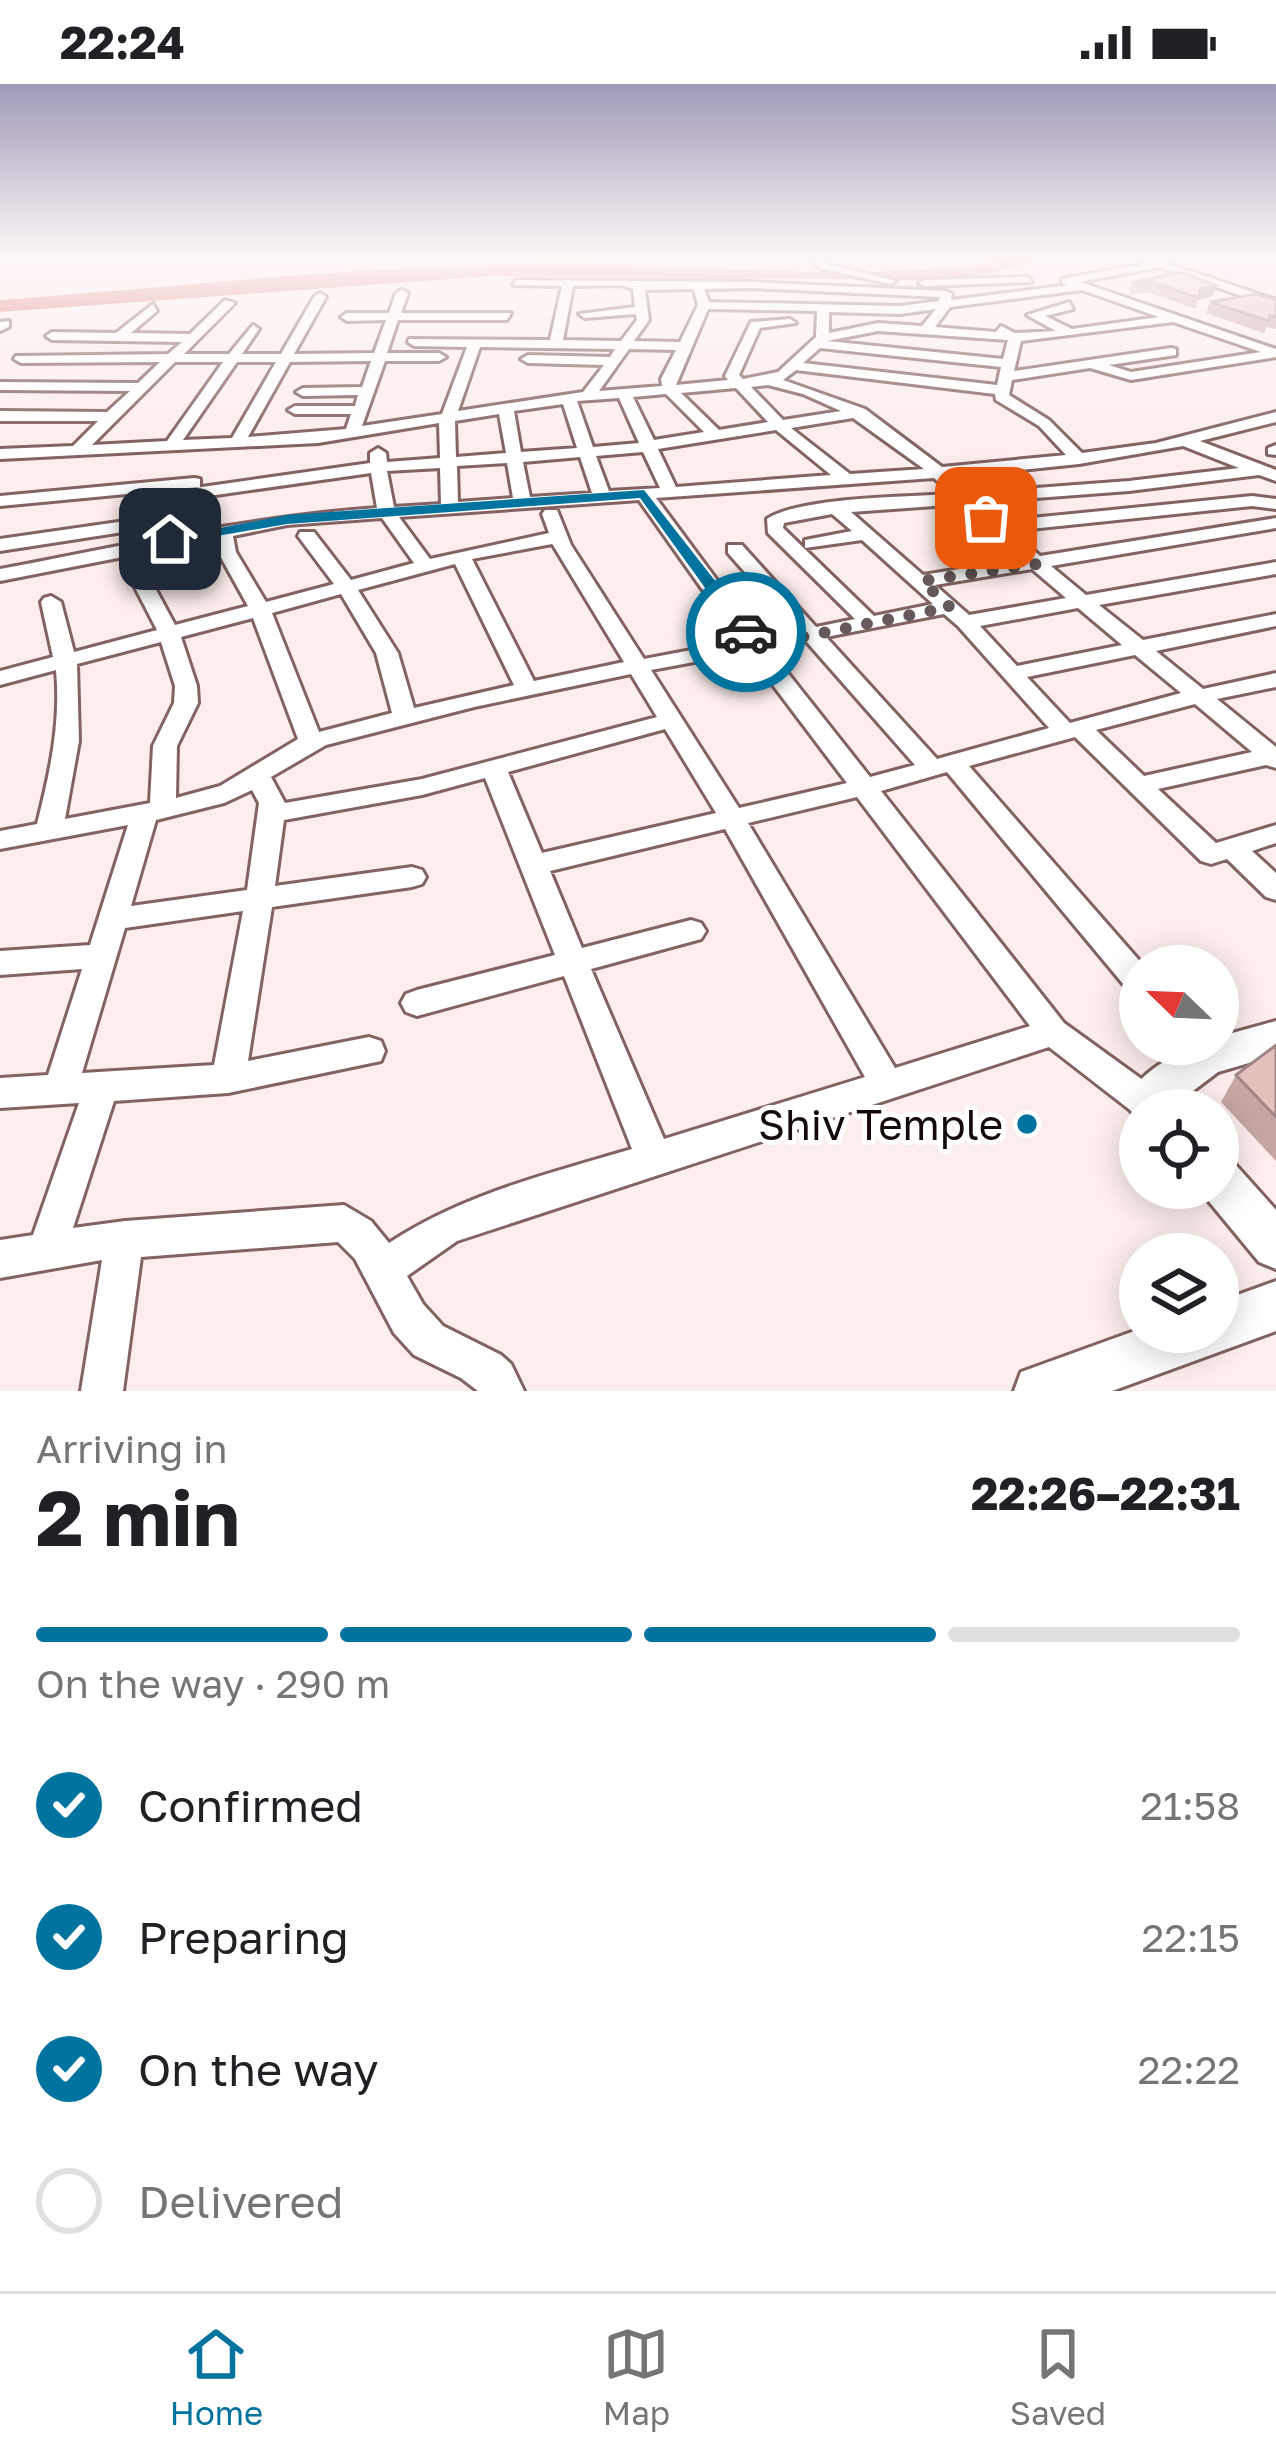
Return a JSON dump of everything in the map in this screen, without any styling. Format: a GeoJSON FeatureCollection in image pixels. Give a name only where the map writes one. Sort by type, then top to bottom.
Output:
{"type":"FeatureCollection","features":[{"type":"Feature","properties":{"kind":"street"},"geometry":{"type":"LineString","coordinates":[[119,337],[141,318]]}},
{"type":"Feature","properties":{"kind":"street"},"geometry":{"type":"LineString","coordinates":[[75,452],[214,318]]}},
{"type":"Feature","properties":{"kind":"street"},"geometry":{"type":"LineString","coordinates":[[236,444],[308,318]]}},
{"type":"Feature","properties":{"kind":"street"},"geometry":{"type":"LineString","coordinates":[[332,337],[390,318]]}},
{"type":"Feature","properties":{"kind":"street"},"geometry":{"type":"LineString","coordinates":[[352,434],[393,318]]}},
{"type":"Feature","properties":{"kind":"street"},"geometry":{"type":"LineString","coordinates":[[394,318],[440,350]]}},
{"type":"Feature","properties":{"kind":"street"},"geometry":{"type":"LineString","coordinates":[[499,342],[506,318]]}},
{"type":"Feature","properties":{"kind":"street"},"geometry":{"type":"LineString","coordinates":[[556,342],[561,318]]}},
{"type":"Feature","properties":{"kind":"street"},"geometry":{"type":"LineString","coordinates":[[591,318],[585,319],[639,326]]}},
{"type":"Feature","properties":{"kind":"street"},"geometry":{"type":"LineString","coordinates":[[588,396],[641,318]]}},
{"type":"Feature","properties":{"kind":"street"},"geometry":{"type":"LineString","coordinates":[[698,318],[668,379],[669,389],[715,435]]}},
{"type":"Feature","properties":{"kind":"street"},"geometry":{"type":"LineString","coordinates":[[768,318],[1004,377]]}},
{"type":"Feature","properties":{"kind":"street"},"geometry":{"type":"LineString","coordinates":[[772,380],[794,366],[822,329],[867,318]]}},
{"type":"Feature","properties":{"kind":"street"},"geometry":{"type":"LineString","coordinates":[[926,330],[936,318]]}},
{"type":"Feature","properties":{"kind":"street"},"geometry":{"type":"LineString","coordinates":[[973,318],[1015,338]]}},
{"type":"Feature","properties":{"kind":"street"},"geometry":{"type":"LineString","coordinates":[[1037,318],[1071,333]]}},
{"type":"Feature","properties":{"kind":"street"},"geometry":{"type":"LineString","coordinates":[[1167,318],[1276,353]]}},
{"type":"Feature","properties":{"kind":"street"},"geometry":{"type":"LineString","coordinates":[[734,380],[754,325],[878,326],[1015,338],[1170,319]]}},
{"type":"Feature","properties":{"kind":"street"},"geometry":{"type":"LineString","coordinates":[[1147,323],[1238,360]]}},
{"type":"Feature","properties":{"kind":"street"},"geometry":{"type":"LineString","coordinates":[[0,375],[67,325]]}},
{"type":"Feature","properties":{"kind":"street"},"geometry":{"type":"LineString","coordinates":[[170,448],[253,329]]}},
{"type":"Feature","properties":{"kind":"street"},"geometry":{"type":"LineString","coordinates":[[1101,330],[1184,368]]}},
{"type":"Feature","properties":{"kind":"street"},"geometry":{"type":"LineString","coordinates":[[52,336],[193,338]]}},
{"type":"Feature","properties":{"kind":"street"},"geometry":{"type":"LineString","coordinates":[[1015,338],[1001,398],[1044,423],[1078,459]]}},
{"type":"Feature","properties":{"kind":"street"},"geometry":{"type":"LineString","coordinates":[[318,375],[499,342]]}},
{"type":"Feature","properties":{"kind":"street"},"geometry":{"type":"LineString","coordinates":[[499,342],[527,364]]}},
{"type":"Feature","properties":{"kind":"street"},"geometry":{"type":"LineString","coordinates":[[522,502],[512,408],[527,364],[556,342],[684,346]]}},
{"type":"Feature","properties":{"kind":"street"},"geometry":{"type":"LineString","coordinates":[[473,348],[527,364],[614,361]]}},
{"type":"Feature","properties":{"kind":"street"},"geometry":{"type":"LineString","coordinates":[[450,509],[447,421],[473,348]]}},
{"type":"Feature","properties":{"kind":"street"},"geometry":{"type":"LineString","coordinates":[[794,366],[1004,377],[1172,352]]}},
{"type":"Feature","properties":{"kind":"street"},"geometry":{"type":"LineString","coordinates":[[1090,364],[1125,376],[1276,353]]}},
{"type":"Feature","properties":{"kind":"street"},"geometry":{"type":"LineString","coordinates":[[21,359],[284,359],[434,374]]}},
{"type":"Feature","properties":{"kind":"street"},"geometry":{"type":"LineString","coordinates":[[734,380],[779,426],[848,481]]}},
{"type":"Feature","properties":{"kind":"street"},"geometry":{"type":"LineString","coordinates":[[0,454],[170,448],[352,434],[568,398],[772,380],[839,400],[860,412],[1273,758]]}},
{"type":"Feature","properties":{"kind":"street"},"geometry":{"type":"LineString","coordinates":[[0,386],[142,387]]}},
{"type":"Feature","properties":{"kind":"street"},"geometry":{"type":"LineString","coordinates":[[303,392],[367,391]]}},
{"type":"Feature","properties":{"kind":"street"},"geometry":{"type":"LineString","coordinates":[[624,393],[649,446],[654,498],[695,569],[1053,1032],[1128,1089]]}},
{"type":"Feature","properties":{"kind":"street"},"geometry":{"type":"LineString","coordinates":[[568,398],[602,496]]}},
{"type":"Feature","properties":{"kind":"street"},"geometry":{"type":"LineString","coordinates":[[1013,406],[1044,411]]}},
{"type":"Feature","properties":{"kind":"street"},"geometry":{"type":"LineString","coordinates":[[295,410],[360,410]]}},
{"type":"Feature","properties":{"kind":"street"},"geometry":{"type":"LineString","coordinates":[[0,501],[283,482],[379,467],[649,446],[860,412]]}},
{"type":"Feature","properties":{"kind":"street"},"geometry":{"type":"LineString","coordinates":[[0,416],[111,417]]}},
{"type":"Feature","properties":{"kind":"street"},"geometry":{"type":"LineString","coordinates":[[0,545],[195,526],[223,530],[287,520],[390,519],[602,496],[654,498],[942,478],[1184,441],[1276,417]]}},
{"type":"Feature","properties":{"kind":"street"},"geometry":{"type":"LineString","coordinates":[[377,431],[377,488],[390,519],[427,567]]}},
{"type":"Feature","properties":{"kind":"street"},"geometry":{"type":"LineString","coordinates":[[1184,441],[1268,472]]}},
{"type":"Feature","properties":{"kind":"street"},"geometry":{"type":"LineString","coordinates":[[195,526],[194,488],[201,446]]}},
{"type":"Feature","properties":{"kind":"street"},"geometry":{"type":"LineString","coordinates":[[0,472],[117,450]]}},
{"type":"Feature","properties":{"kind":"street"},"geometry":{"type":"LineString","coordinates":[[869,623],[774,529],[776,519],[836,508],[967,501],[1268,472]]}},
{"type":"Feature","properties":{"kind":"street"},"geometry":{"type":"LineString","coordinates":[[283,482],[287,520]]}},
{"type":"Feature","properties":{"kind":"street"},"geometry":{"type":"LineString","coordinates":[[996,527],[1252,501],[1276,504]]}},
{"type":"Feature","properties":{"kind":"street"},"geometry":{"type":"LineString","coordinates":[[836,508],[958,614],[1072,730],[1211,854],[1276,834]]}},
{"type":"Feature","properties":{"kind":"street"},"geometry":{"type":"LineString","coordinates":[[922,581],[1276,524]]}},
{"type":"Feature","properties":{"kind":"street"},"geometry":{"type":"LineString","coordinates":[[0,575],[195,526]]}},
{"type":"Feature","properties":{"kind":"street"},"geometry":{"type":"LineString","coordinates":[[0,678],[348,589],[555,526],[886,1083]]}},
{"type":"Feature","properties":{"kind":"street"},"geometry":{"type":"LineString","coordinates":[[223,530],[227,552],[261,611],[311,742]]}},
{"type":"Feature","properties":{"kind":"street"},"geometry":{"type":"LineString","coordinates":[[812,544],[867,534]]}},
{"type":"Feature","properties":{"kind":"street"},"geometry":{"type":"LineString","coordinates":[[307,536],[348,589],[387,653],[405,718]]}},
{"type":"Feature","properties":{"kind":"street"},"geometry":{"type":"LineString","coordinates":[[735,549],[1119,959]]}},
{"type":"Feature","properties":{"kind":"street"},"geometry":{"type":"LineString","coordinates":[[461,557],[527,688]]}},
{"type":"Feature","properties":{"kind":"street"},"geometry":{"type":"LineString","coordinates":[[60,1090],[112,919],[154,810],[165,746],[185,703],[186,686],[169,634],[134,566]]}},
{"type":"Feature","properties":{"kind":"street"},"geometry":{"type":"LineString","coordinates":[[0,840],[217,797],[311,742],[527,688],[869,623],[1082,601],[1276,568]]}},
{"type":"Feature","properties":{"kind":"street"},"geometry":{"type":"LineString","coordinates":[[49,830],[70,737],[73,691],[51,602]]}},
{"type":"Feature","properties":{"kind":"street"},"geometry":{"type":"LineString","coordinates":[[1013,673],[1276,620]]}},
{"type":"Feature","properties":{"kind":"street"},"geometry":{"type":"LineString","coordinates":[[533,865],[865,787],[1199,696],[1276,680]]}},
{"type":"Feature","properties":{"kind":"street"},"geometry":{"type":"LineString","coordinates":[[258,777],[289,806],[369,799],[668,721]]}},
{"type":"Feature","properties":{"kind":"street"},"geometry":{"type":"LineString","coordinates":[[1138,785],[1273,758]]}},
{"type":"Feature","properties":{"kind":"street"},"geometry":{"type":"LineString","coordinates":[[494,769],[653,1156]]}},
{"type":"Feature","properties":{"kind":"street"},"geometry":{"type":"LineString","coordinates":[[228,1079],[258,901],[289,806]]}},
{"type":"Feature","properties":{"kind":"street"},"geometry":{"type":"LineString","coordinates":[[1232,848],[1276,890]]}},
{"type":"Feature","properties":{"kind":"street"},"geometry":{"type":"LineString","coordinates":[[112,919],[412,877]]}},
{"type":"Feature","properties":{"kind":"street"},"geometry":{"type":"LineString","coordinates":[[417,1003],[691,932]]}},
{"type":"Feature","properties":{"kind":"street"},"geometry":{"type":"LineString","coordinates":[[0,963],[102,956]]}},
{"type":"Feature","properties":{"kind":"street"},"geometry":{"type":"LineString","coordinates":[[384,1270],[444,1228],[653,1156],[1053,1032]]}},
{"type":"Feature","properties":{"kind":"street"},"geometry":{"type":"LineString","coordinates":[[1239,1044],[1276,1038]]}},
{"type":"Feature","properties":{"kind":"street"},"geometry":{"type":"LineString","coordinates":[[0,1094],[228,1079],[369,1051]]}},
{"type":"Feature","properties":{"kind":"street"},"geometry":{"type":"LineString","coordinates":[[1165,1089],[1187,1065]]}},
{"type":"Feature","properties":{"kind":"street"},"geometry":{"type":"LineString","coordinates":[[46,1252],[101,1087]]}},
{"type":"Feature","properties":{"kind":"street"},"geometry":{"type":"LineString","coordinates":[[1239,1203],[1276,1246]]}},
{"type":"Feature","properties":{"kind":"street"},"geometry":{"type":"LineString","coordinates":[[0,1258],[125,1239],[344,1223],[361,1233],[421,1335],[480,1365],[503,1391]]}},
{"type":"Feature","properties":{"kind":"street"},"geometry":{"type":"LineString","coordinates":[[102,1391],[125,1239]]}},
{"type":"Feature","properties":{"kind":"street"},"geometry":{"type":"LineString","coordinates":[[1239,1319],[1276,1306]]}},
{"type":"Feature","properties":{"kind":"street"},"geometry":{"type":"LineString","coordinates":[[1040,1391],[1146,1353]]}},
{"type":"Feature","properties":{"kind":"building"},"geometry":{"type":"Polygon","coordinates":[[[1276,1045],[1276,1117],[1236,1075],[1276,1045]]]}},
{"type":"Feature","properties":{"kind":"way so far"},"geometry":{"type":"LineString","coordinates":[[746,632],[758,646],[950,607],[922,581],[1037,564],[986,518]]}},
{"type":"Feature","properties":{"kind":"place","name":"Shiv Temple"},"geometry":{"type":"Point","coordinates":[1027,1124]}},
{"type":"Feature","properties":{"kind":"route"},"geometry":{"type":"LineString","coordinates":[[170,539],[287,520],[644,494],[746,632]]}}]}
